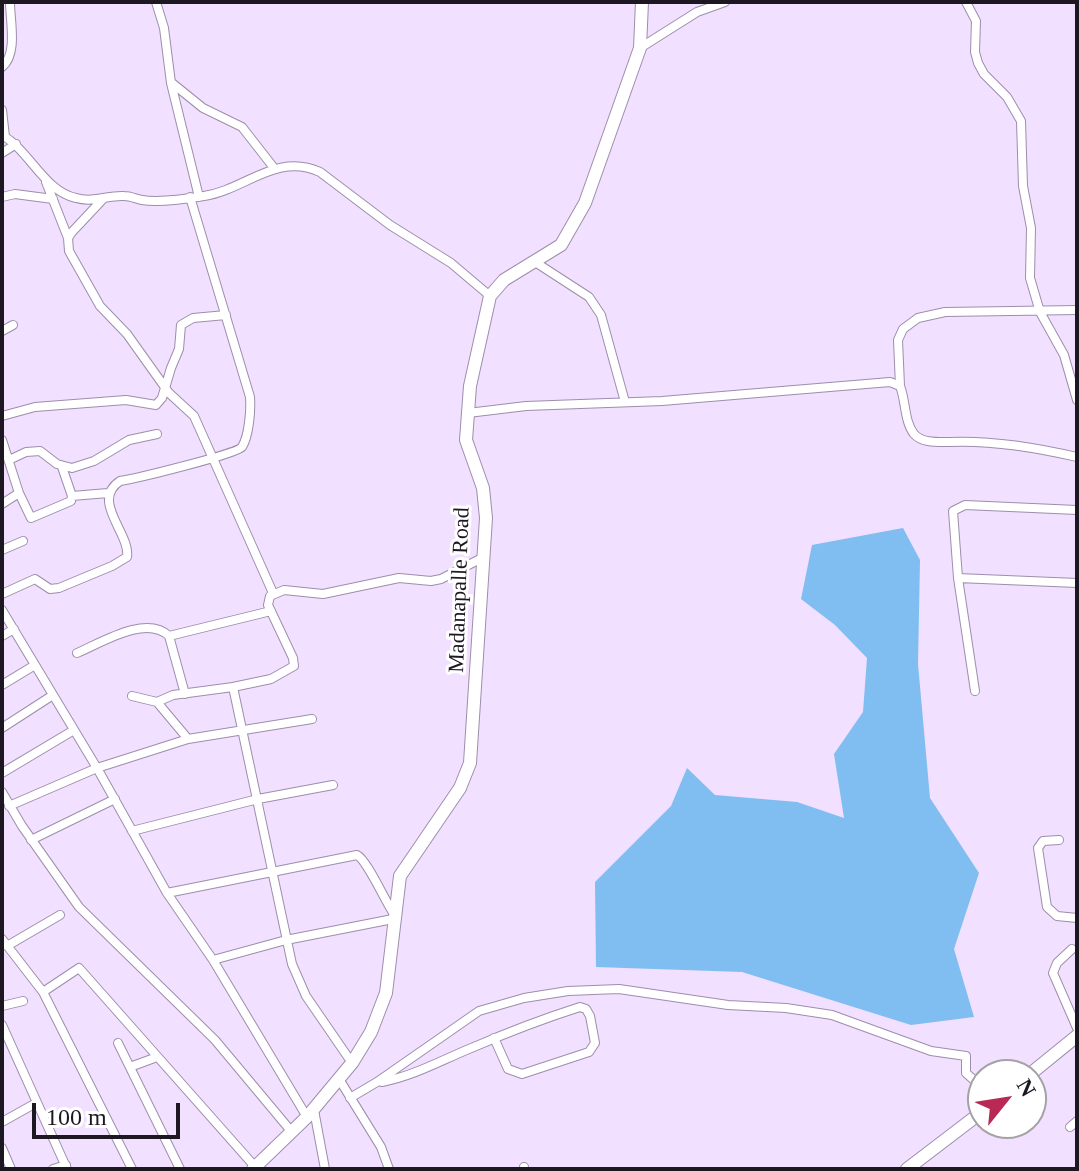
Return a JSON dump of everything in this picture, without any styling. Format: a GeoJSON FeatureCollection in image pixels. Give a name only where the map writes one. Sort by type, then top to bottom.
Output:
{"type":"FeatureCollection","features":[{"type":"Feature","properties":{"kind":"main road"},"geometry":{"type":"LineString","coordinates":[[490,296],[504,280],[561,245],[585,203],[640,48],[642,2]]}},
{"type":"Feature","properties":{"kind":"main road","name":"Madanapalle Road"},"geometry":{"type":"LineString","coordinates":[[255,1168],[339,1079],[371,1032],[386,993],[400,876],[460,788],[470,763],[485,504],[483,488],[468,449],[468,413],[470,386],[490,296]]}},
{"type":"Feature","properties":{"kind":"main road"},"geometry":{"type":"LineString","coordinates":[[1047,1060],[1077,1036]]}},
{"type":"Feature","properties":{"kind":"main road"},"geometry":{"type":"LineString","coordinates":[[907,1169],[967,1123]]}},
{"type":"Feature","properties":{"kind":"street"},"geometry":{"type":"LineString","coordinates":[[2,67],[6,58],[6,20],[10,2]]}},
{"type":"Feature","properties":{"kind":"street"},"geometry":{"type":"LineString","coordinates":[[72,496],[108,493],[120,481],[236,452],[241,448],[251,403],[194,197],[171,83],[164,28],[156,2]]}},
{"type":"Feature","properties":{"kind":"street"},"geometry":{"type":"LineString","coordinates":[[640,48],[697,12],[725,2]]}},
{"type":"Feature","properties":{"kind":"street"},"geometry":{"type":"LineString","coordinates":[[966,2],[976,21],[975,52],[978,63],[984,74],[1007,97],[1021,121],[1023,186],[1031,228],[1030,278],[1040,312],[1064,355],[1077,400]]}},
{"type":"Feature","properties":{"kind":"street"},"geometry":{"type":"LineString","coordinates":[[171,83],[203,108],[242,127],[274,168]]}},
{"type":"Feature","properties":{"kind":"street"},"geometry":{"type":"LineString","coordinates":[[2,110],[4,136],[16,144],[67,196],[92,201],[127,196],[145,201],[194,197],[274,168],[296,165],[320,172],[390,225],[451,263],[490,296]]}},
{"type":"Feature","properties":{"kind":"street"},"geometry":{"type":"LineString","coordinates":[[2,153],[16,144]]}},
{"type":"Feature","properties":{"kind":"street"},"geometry":{"type":"LineString","coordinates":[[43,173],[68,238],[69,251],[100,306],[127,334],[165,388],[194,416],[273,593]]}},
{"type":"Feature","properties":{"kind":"street"},"geometry":{"type":"LineString","coordinates":[[2,197],[15,194],[53,199]]}},
{"type":"Feature","properties":{"kind":"street"},"geometry":{"type":"LineString","coordinates":[[68,238],[104,198]]}},
{"type":"Feature","properties":{"kind":"street"},"geometry":{"type":"LineString","coordinates":[[535,262],[595,304],[601,315],[625,402]]}},
{"type":"Feature","properties":{"kind":"street"},"geometry":{"type":"LineString","coordinates":[[1077,310],[945,312],[918,318],[903,329],[898,340],[900,386],[909,424],[921,440],[985,440],[1077,457]]}},
{"type":"Feature","properties":{"kind":"street"},"geometry":{"type":"LineString","coordinates":[[2,416],[35,407],[126,400],[156,405],[160,402],[179,349],[181,325],[193,318],[226,315]]}},
{"type":"Feature","properties":{"kind":"street"},"geometry":{"type":"LineString","coordinates":[[2,331],[13,325]]}},
{"type":"Feature","properties":{"kind":"street"},"geometry":{"type":"LineString","coordinates":[[468,413],[526,406],[625,402],[890,382],[900,386]]}},
{"type":"Feature","properties":{"kind":"street"},"geometry":{"type":"LineString","coordinates":[[62,467],[83,466],[129,440],[157,434]]}},
{"type":"Feature","properties":{"kind":"street"},"geometry":{"type":"LineString","coordinates":[[2,440],[19,493],[32,518],[69,503],[72,496],[62,467],[40,451],[26,452],[9,460]]}},
{"type":"Feature","properties":{"kind":"street"},"geometry":{"type":"LineString","coordinates":[[2,504],[19,493]]}},
{"type":"Feature","properties":{"kind":"street"},"geometry":{"type":"LineString","coordinates":[[2,594],[35,579],[50,589],[59,588],[127,557],[108,493]]}},
{"type":"Feature","properties":{"kind":"street"},"geometry":{"type":"LineString","coordinates":[[975,691],[952,514],[956,508],[965,505],[1077,510]]}},
{"type":"Feature","properties":{"kind":"street"},"geometry":{"type":"LineString","coordinates":[[2,550],[23,541]]}},
{"type":"Feature","properties":{"kind":"street"},"geometry":{"type":"LineString","coordinates":[[132,696],[157,702],[271,679],[294,666],[271,611],[268,600],[273,593],[284,590],[339,593],[369,583],[399,578],[431,581],[484,557]]}},
{"type":"Feature","properties":{"kind":"street"},"geometry":{"type":"LineString","coordinates":[[958,578],[1077,583]]}},
{"type":"Feature","properties":{"kind":"street"},"geometry":{"type":"LineString","coordinates":[[2,610],[97,768],[167,893],[310,1113],[325,1169]]}},
{"type":"Feature","properties":{"kind":"street"},"geometry":{"type":"LineString","coordinates":[[169,636],[271,611]]}},
{"type":"Feature","properties":{"kind":"street"},"geometry":{"type":"LineString","coordinates":[[77,653],[141,628],[164,631],[169,636],[185,694]]}},
{"type":"Feature","properties":{"kind":"street"},"geometry":{"type":"LineString","coordinates":[[2,636],[14,629]]}},
{"type":"Feature","properties":{"kind":"street"},"geometry":{"type":"LineString","coordinates":[[2,685],[35,665]]}},
{"type":"Feature","properties":{"kind":"street"},"geometry":{"type":"LineString","coordinates":[[233,687],[292,964],[306,996],[352,1063]]}},
{"type":"Feature","properties":{"kind":"street"},"geometry":{"type":"LineString","coordinates":[[2,728],[53,695]]}},
{"type":"Feature","properties":{"kind":"street"},"geometry":{"type":"LineString","coordinates":[[157,702],[188,739]]}},
{"type":"Feature","properties":{"kind":"street"},"geometry":{"type":"LineString","coordinates":[[9,806],[97,768],[188,739],[312,719]]}},
{"type":"Feature","properties":{"kind":"street"},"geometry":{"type":"LineString","coordinates":[[2,773],[74,730]]}},
{"type":"Feature","properties":{"kind":"street"},"geometry":{"type":"LineString","coordinates":[[132,831],[258,799],[333,785]]}},
{"type":"Feature","properties":{"kind":"street"},"geometry":{"type":"LineString","coordinates":[[2,792],[31,840],[79,907],[215,1040],[291,1131]]}},
{"type":"Feature","properties":{"kind":"street"},"geometry":{"type":"LineString","coordinates":[[31,840],[115,799]]}},
{"type":"Feature","properties":{"kind":"street"},"geometry":{"type":"LineString","coordinates":[[1059,840],[1043,841],[1038,848],[1047,907],[1057,916],[1077,918]]}},
{"type":"Feature","properties":{"kind":"street"},"geometry":{"type":"LineString","coordinates":[[167,893],[357,855],[364,859],[393,916],[213,960]]}},
{"type":"Feature","properties":{"kind":"street"},"geometry":{"type":"LineString","coordinates":[[60,915],[4,942],[43,992],[132,1169]]}},
{"type":"Feature","properties":{"kind":"street"},"geometry":{"type":"LineString","coordinates":[[1072,949],[1057,963],[1053,973],[1077,1028]]}},
{"type":"Feature","properties":{"kind":"street"},"geometry":{"type":"LineString","coordinates":[[43,992],[81,969],[255,1168]]}},
{"type":"Feature","properties":{"kind":"street"},"geometry":{"type":"LineString","coordinates":[[350,1098],[479,1011],[553,993],[619,989],[659,992],[728,1005],[786,1008],[832,1015],[931,1051],[966,1056],[967,1074]]}},
{"type":"Feature","properties":{"kind":"street"},"geometry":{"type":"LineString","coordinates":[[2,1006],[23,1001]]}},
{"type":"Feature","properties":{"kind":"street"},"geometry":{"type":"LineString","coordinates":[[377,1082],[406,1076],[494,1038],[580,1007],[586,1009],[590,1016],[595,1043],[583,1055],[522,1074],[508,1069],[494,1038]]}},
{"type":"Feature","properties":{"kind":"street"},"geometry":{"type":"LineString","coordinates":[[2,1025],[66,1167],[53,1169]]}},
{"type":"Feature","properties":{"kind":"street"},"geometry":{"type":"LineString","coordinates":[[118,1043],[180,1169]]}},
{"type":"Feature","properties":{"kind":"street"},"geometry":{"type":"LineString","coordinates":[[130,1067],[157,1057]]}},
{"type":"Feature","properties":{"kind":"street"},"geometry":{"type":"LineString","coordinates":[[339,1079],[385,1153],[389,1169]]}},
{"type":"Feature","properties":{"kind":"street"},"geometry":{"type":"LineString","coordinates":[[2,1122],[36,1103]]}},
{"type":"Feature","properties":{"kind":"street"},"geometry":{"type":"LineString","coordinates":[[2,1148],[11,1169]]}},
{"type":"Feature","properties":{"kind":"water"},"geometry":{"type":"Polygon","coordinates":[[[903,528],[920,560],[918,664],[930,798],[979,873],[954,949],[974,1017],[911,1025],[742,972],[596,967],[595,882],[671,806],[687,768],[715,795],[797,802],[844,818],[834,754],[863,712],[867,658],[835,625],[801,599],[812,545],[903,528]]]}}]}
